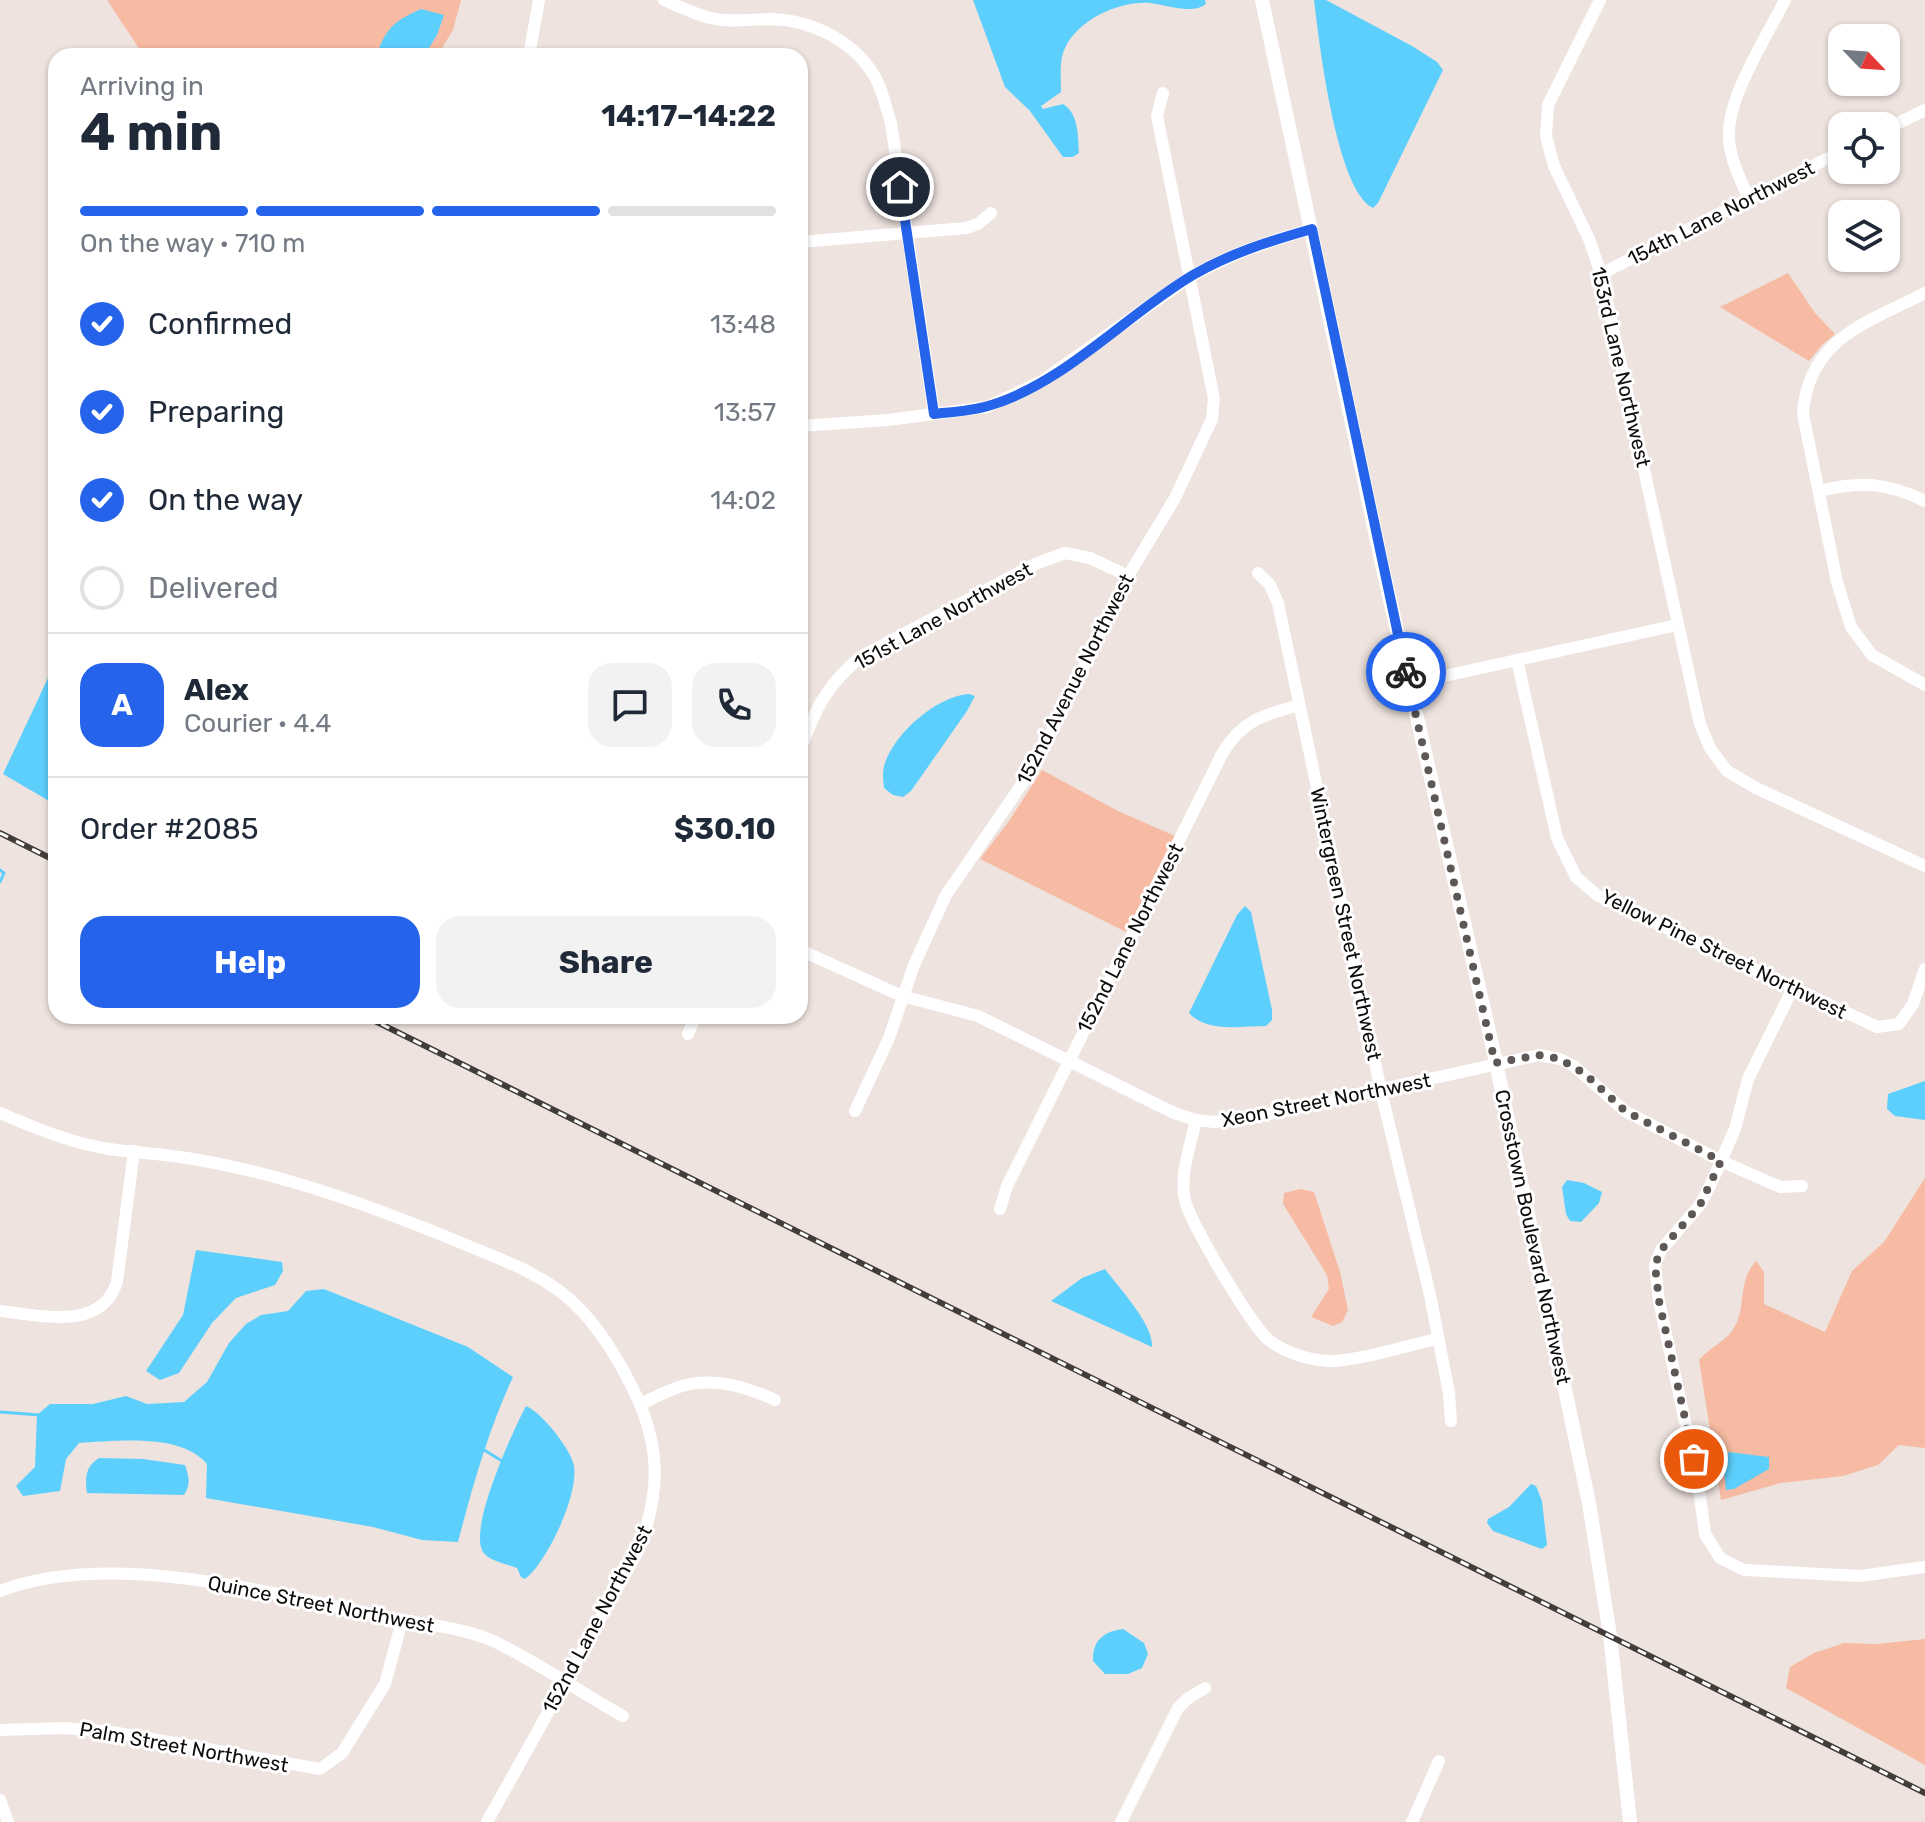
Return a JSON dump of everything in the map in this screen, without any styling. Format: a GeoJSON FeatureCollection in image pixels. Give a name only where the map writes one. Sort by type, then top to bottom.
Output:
{"type":"FeatureCollection","features":[{"type":"Feature","properties":{"kind":"street"},"geometry":{"type":"LineString","coordinates":[[530,48],[539,0]]}},
{"type":"Feature","properties":{"kind":"street"},"geometry":{"type":"LineString","coordinates":[[664,0],[710,18],[796,21],[829,34],[852,49],[877,80],[887,111],[934,414]]}},
{"type":"Feature","properties":{"kind":"street","name":"Crosstown Boulevard Northwest"},"geometry":{"type":"LineString","coordinates":[[1262,0],[1408,684],[1495,1063],[1589,1503],[1610,1635],[1630,1822]]}},
{"type":"Feature","properties":{"kind":"street","name":"153rd Lane Northwest"},"geometry":{"type":"LineString","coordinates":[[1600,0],[1548,105],[1546,136],[1554,166],[1589,239],[1601,274],[1700,724],[1710,748],[1727,771],[1756,788],[1925,866]]}},
{"type":"Feature","properties":{"kind":"street"},"geometry":{"type":"LineString","coordinates":[[1748,197],[1734,165],[1729,138],[1730,117],[1737,96],[1785,0]]}},
{"type":"Feature","properties":{"kind":"street"},"geometry":{"type":"LineString","coordinates":[[1163,93],[1157,116],[1190,277]]}},
{"type":"Feature","properties":{"kind":"street"},"geometry":{"type":"LineString","coordinates":[[1900,122],[1925,110]]}},
{"type":"Feature","properties":{"kind":"street","name":"154th Lane Northwest"},"geometry":{"type":"LineString","coordinates":[[1601,274],[1828,158]]}},
{"type":"Feature","properties":{"kind":"street"},"geometry":{"type":"LineString","coordinates":[[808,241],[966,228],[978,224],[991,213]]}},
{"type":"Feature","properties":{"kind":"street"},"geometry":{"type":"LineString","coordinates":[[808,425],[987,407],[1042,381],[1190,277],[1251,247],[1312,229]]}},
{"type":"Feature","properties":{"kind":"street","name":"152nd Avenue Northwest"},"geometry":{"type":"LineString","coordinates":[[855,1111],[889,1038],[914,965],[946,895],[1037,762],[1128,576],[1175,498],[1212,419],[1214,399],[1190,277]]}},
{"type":"Feature","properties":{"kind":"street"},"geometry":{"type":"LineString","coordinates":[[1925,293],[1833,343],[1812,374],[1804,398],[1803,414],[1837,582],[1851,627],[1872,655],[1925,685]]}},
{"type":"Feature","properties":{"kind":"street"},"geometry":{"type":"LineString","coordinates":[[1819,491],[1841,486],[1883,485],[1925,501]]}},
{"type":"Feature","properties":{"kind":"street","name":"151st Lane Northwest"},"geometry":{"type":"LineString","coordinates":[[808,733],[828,688],[862,656],[1035,564],[1065,553],[1090,558],[1128,576]]}},
{"type":"Feature","properties":{"kind":"street","name":"Wintergreen Street Northwest"},"geometry":{"type":"LineString","coordinates":[[1258,573],[1270,585],[1278,603],[1381,1091],[1430,1295],[1449,1393],[1451,1421]]}},
{"type":"Feature","properties":{"kind":"street"},"geometry":{"type":"LineString","coordinates":[[1408,684],[1677,625]]}},
{"type":"Feature","properties":{"kind":"street","name":"Yellow Pine Street Northwest"},"geometry":{"type":"LineString","coordinates":[[1517,660],[1557,838],[1576,877],[1597,895],[1877,1027],[1899,1024],[1913,1004],[1925,969]]}},
{"type":"Feature","properties":{"kind":"street","name":"152nd Lane Northwest"},"geometry":{"type":"LineString","coordinates":[[1000,1209],[1007,1186],[1223,752],[1246,724],[1299,705]]}},
{"type":"Feature","properties":{"kind":"street","name":"Xeon Street Northwest"},"geometry":{"type":"LineString","coordinates":[[808,954],[902,996],[978,1016],[1155,1105],[1196,1120],[1232,1122],[1539,1055],[1560,1059],[1585,1074],[1625,1111],[1721,1161],[1780,1187],[1802,1186]]}},
{"type":"Feature","properties":{"kind":"street"},"geometry":{"type":"LineString","coordinates":[[1793,988],[1748,1079],[1735,1129],[1700,1205],[1661,1250],[1655,1265],[1659,1301],[1698,1482],[1705,1534],[1720,1558],[1744,1570],[1873,1575],[1925,1567]]}},
{"type":"Feature","properties":{"kind":"street"},"geometry":{"type":"LineString","coordinates":[[688,1034],[692,1024]]}},
{"type":"Feature","properties":{"kind":"street","name":"152nd Lane Northwest"},"geometry":{"type":"LineString","coordinates":[[0,1113],[45,1132],[107,1148],[199,1160],[343,1197],[531,1272],[563,1294],[592,1323],[617,1356],[641,1404],[655,1454],[656,1486],[650,1521],[638,1551],[487,1822]]}},
{"type":"Feature","properties":{"kind":"street"},"geometry":{"type":"LineString","coordinates":[[1196,1120],[1184,1197],[1191,1218],[1254,1323],[1268,1340],[1287,1351],[1329,1361],[1437,1339]]}},
{"type":"Feature","properties":{"kind":"street"},"geometry":{"type":"LineString","coordinates":[[0,1311],[80,1316],[98,1311],[112,1298],[117,1282],[124,1208],[134,1151]]}},
{"type":"Feature","properties":{"kind":"street"},"geometry":{"type":"LineString","coordinates":[[641,1404],[683,1385],[717,1383],[749,1388],[775,1400]]}},
{"type":"Feature","properties":{"kind":"street","name":"Quince Street Northwest"},"geometry":{"type":"LineString","coordinates":[[0,1591],[24,1582],[88,1575],[212,1581],[402,1621],[466,1631],[491,1640],[623,1716]]}},
{"type":"Feature","properties":{"kind":"street","name":"Palm Street Northwest"},"geometry":{"type":"LineString","coordinates":[[0,1730],[64,1728],[112,1732],[320,1769],[342,1753],[385,1684],[402,1621]]}},
{"type":"Feature","properties":{"kind":"street"},"geometry":{"type":"LineString","coordinates":[[1121,1822],[1178,1708],[1205,1688]]}},
{"type":"Feature","properties":{"kind":"street"},"geometry":{"type":"LineString","coordinates":[[1412,1822],[1439,1761]]}},
{"type":"Feature","properties":{"kind":"street"},"geometry":{"type":"LineString","coordinates":[[0,1800],[8,1822]]}},
{"type":"Feature","properties":{"kind":"shaded area"},"geometry":{"type":"Polygon","coordinates":[[[107,0],[461,0],[453,30],[442,48],[139,48],[107,0]]]}},
{"type":"Feature","properties":{"kind":"shaded area"},"geometry":{"type":"Polygon","coordinates":[[[1788,273],[1815,313],[1835,334],[1809,361],[1720,307],[1788,273]]]}},
{"type":"Feature","properties":{"kind":"shaded area"},"geometry":{"type":"Polygon","coordinates":[[[1042,770],[1118,811],[1175,836],[1126,932],[980,859],[1042,770]]]}},
{"type":"Feature","properties":{"kind":"shaded area"},"geometry":{"type":"Polygon","coordinates":[[[1925,1178],[1925,1448],[1899,1445],[1878,1465],[1843,1476],[1781,1483],[1721,1500],[1699,1360],[1729,1335],[1737,1323],[1750,1269],[1756,1261],[1764,1272],[1764,1304],[1825,1332],[1852,1271],[1884,1242],[1925,1178]]]}},
{"type":"Feature","properties":{"kind":"shaded area"},"geometry":{"type":"Polygon","coordinates":[[[1301,1189],[1314,1192],[1340,1272],[1348,1310],[1342,1322],[1333,1326],[1311,1317],[1329,1289],[1327,1275],[1283,1204],[1284,1193],[1301,1189]]]}},
{"type":"Feature","properties":{"kind":"shaded area"},"geometry":{"type":"Polygon","coordinates":[[[1925,1639],[1925,1765],[1786,1688],[1790,1667],[1814,1653],[1844,1643],[1877,1644],[1925,1639]]]}},
{"type":"Feature","properties":{"kind":"water"},"geometry":{"type":"Polygon","coordinates":[[[973,0],[1205,0],[1206,4],[1194,9],[1150,3],[1126,5],[1101,14],[1080,28],[1063,53],[1061,92],[1041,106],[1043,109],[1063,104],[1075,119],[1079,153],[1073,157],[1063,157],[1030,111],[1005,87],[973,0]]]}},
{"type":"Feature","properties":{"kind":"water"},"geometry":{"type":"Polygon","coordinates":[[[1314,0],[1326,0],[1412,46],[1437,62],[1443,70],[1373,208],[1360,196],[1339,145],[1325,79],[1314,0]]]}},
{"type":"Feature","properties":{"kind":"water"},"geometry":{"type":"Polygon","coordinates":[[[421,9],[444,15],[429,48],[379,48],[392,26],[421,9]]]}},
{"type":"Feature","properties":{"kind":"water"},"geometry":{"type":"Polygon","coordinates":[[[48,678],[48,800],[3,774],[48,678]]]}},
{"type":"Feature","properties":{"kind":"water"},"geometry":{"type":"Polygon","coordinates":[[[969,694],[975,696],[967,711],[911,791],[903,797],[893,795],[884,788],[885,763],[898,740],[931,709],[944,701],[969,694]]]}},
{"type":"Feature","properties":{"kind":"water"},"geometry":{"type":"Polygon","coordinates":[[[1245,906],[1251,912],[1272,1020],[1266,1026],[1215,1026],[1189,1013],[1237,915],[1245,906]]]}},
{"type":"Feature","properties":{"kind":"water"},"geometry":{"type":"Polygon","coordinates":[[[1925,1081],[1925,1120],[1895,1116],[1887,1109],[1888,1094],[1925,1081]]]}},
{"type":"Feature","properties":{"kind":"water"},"geometry":{"type":"Polygon","coordinates":[[[1567,1180],[1584,1183],[1602,1192],[1599,1203],[1581,1222],[1570,1221],[1566,1214],[1562,1187],[1567,1180]]]}},
{"type":"Feature","properties":{"kind":"water"},"geometry":{"type":"Polygon","coordinates":[[[196,1250],[282,1262],[283,1271],[275,1285],[236,1298],[212,1323],[179,1373],[160,1380],[146,1371],[183,1315],[196,1250]]]}},
{"type":"Feature","properties":{"kind":"water"},"geometry":{"type":"Polygon","coordinates":[[[1105,1269],[1142,1318],[1152,1347],[1051,1301],[1082,1278],[1105,1269]]]}},
{"type":"Feature","properties":{"kind":"water"},"geometry":{"type":"Polygon","coordinates":[[[324,1289],[468,1347],[513,1377],[475,1479],[458,1542],[422,1540],[373,1527],[206,1498],[207,1464],[196,1454],[165,1443],[79,1443],[66,1459],[60,1491],[23,1496],[16,1486],[35,1467],[37,1415],[50,1404],[93,1404],[126,1396],[147,1404],[184,1402],[207,1382],[229,1343],[246,1324],[261,1315],[288,1311],[306,1291],[324,1289]]]}},
{"type":"Feature","properties":{"kind":"water"},"geometry":{"type":"Polygon","coordinates":[[[526,1406],[539,1415],[560,1439],[573,1462],[574,1474],[561,1525],[543,1558],[525,1579],[517,1568],[486,1555],[480,1540],[494,1479],[526,1406]]]}},
{"type":"Feature","properties":{"kind":"water"},"geometry":{"type":"Polygon","coordinates":[[[1729,1452],[1769,1457],[1769,1469],[1734,1489],[1726,1490],[1723,1462],[1729,1452]]]}},
{"type":"Feature","properties":{"kind":"water"},"geometry":{"type":"Polygon","coordinates":[[[99,1458],[143,1459],[185,1465],[188,1487],[184,1495],[87,1493],[87,1473],[99,1458]]]}},
{"type":"Feature","properties":{"kind":"water"},"geometry":{"type":"Polygon","coordinates":[[[1531,1484],[1536,1486],[1542,1501],[1547,1545],[1542,1549],[1493,1531],[1487,1523],[1488,1519],[1509,1507],[1531,1484]]]}},
{"type":"Feature","properties":{"kind":"water"},"geometry":{"type":"Polygon","coordinates":[[[1123,1629],[1144,1643],[1148,1654],[1142,1668],[1128,1674],[1105,1674],[1093,1661],[1097,1643],[1110,1632],[1123,1629]]]}},
{"type":"Feature","properties":{"kind":"waterway"},"geometry":{"type":"LineString","coordinates":[[0,870],[4,873],[0,882]]}},
{"type":"Feature","properties":{"kind":"waterway"},"geometry":{"type":"LineString","coordinates":[[0,1412],[40,1415]]}},
{"type":"Feature","properties":{"kind":"waterway"},"geometry":{"type":"LineString","coordinates":[[481,1448],[502,1461]]}},
{"type":"Feature","properties":{"kind":"railway"},"geometry":{"type":"LineString","coordinates":[[0,833],[48,857]]}},
{"type":"Feature","properties":{"kind":"railway"},"geometry":{"type":"LineString","coordinates":[[381,1024],[1925,1793]]}},
{"type":"Feature","properties":{"kind":"way so far"},"geometry":{"type":"LineString","coordinates":[[1406,672],[1495,1063],[1539,1055],[1560,1059],[1585,1074],[1625,1111],[1721,1161],[1700,1205],[1669,1238],[1655,1265],[1659,1301],[1694,1459]]}},
{"type":"Feature","properties":{"kind":"route"},"geometry":{"type":"LineString","coordinates":[[900,187],[934,414],[987,407],[1014,396],[1116,331],[1190,277],[1251,247],[1312,229],[1406,672]]}}]}
